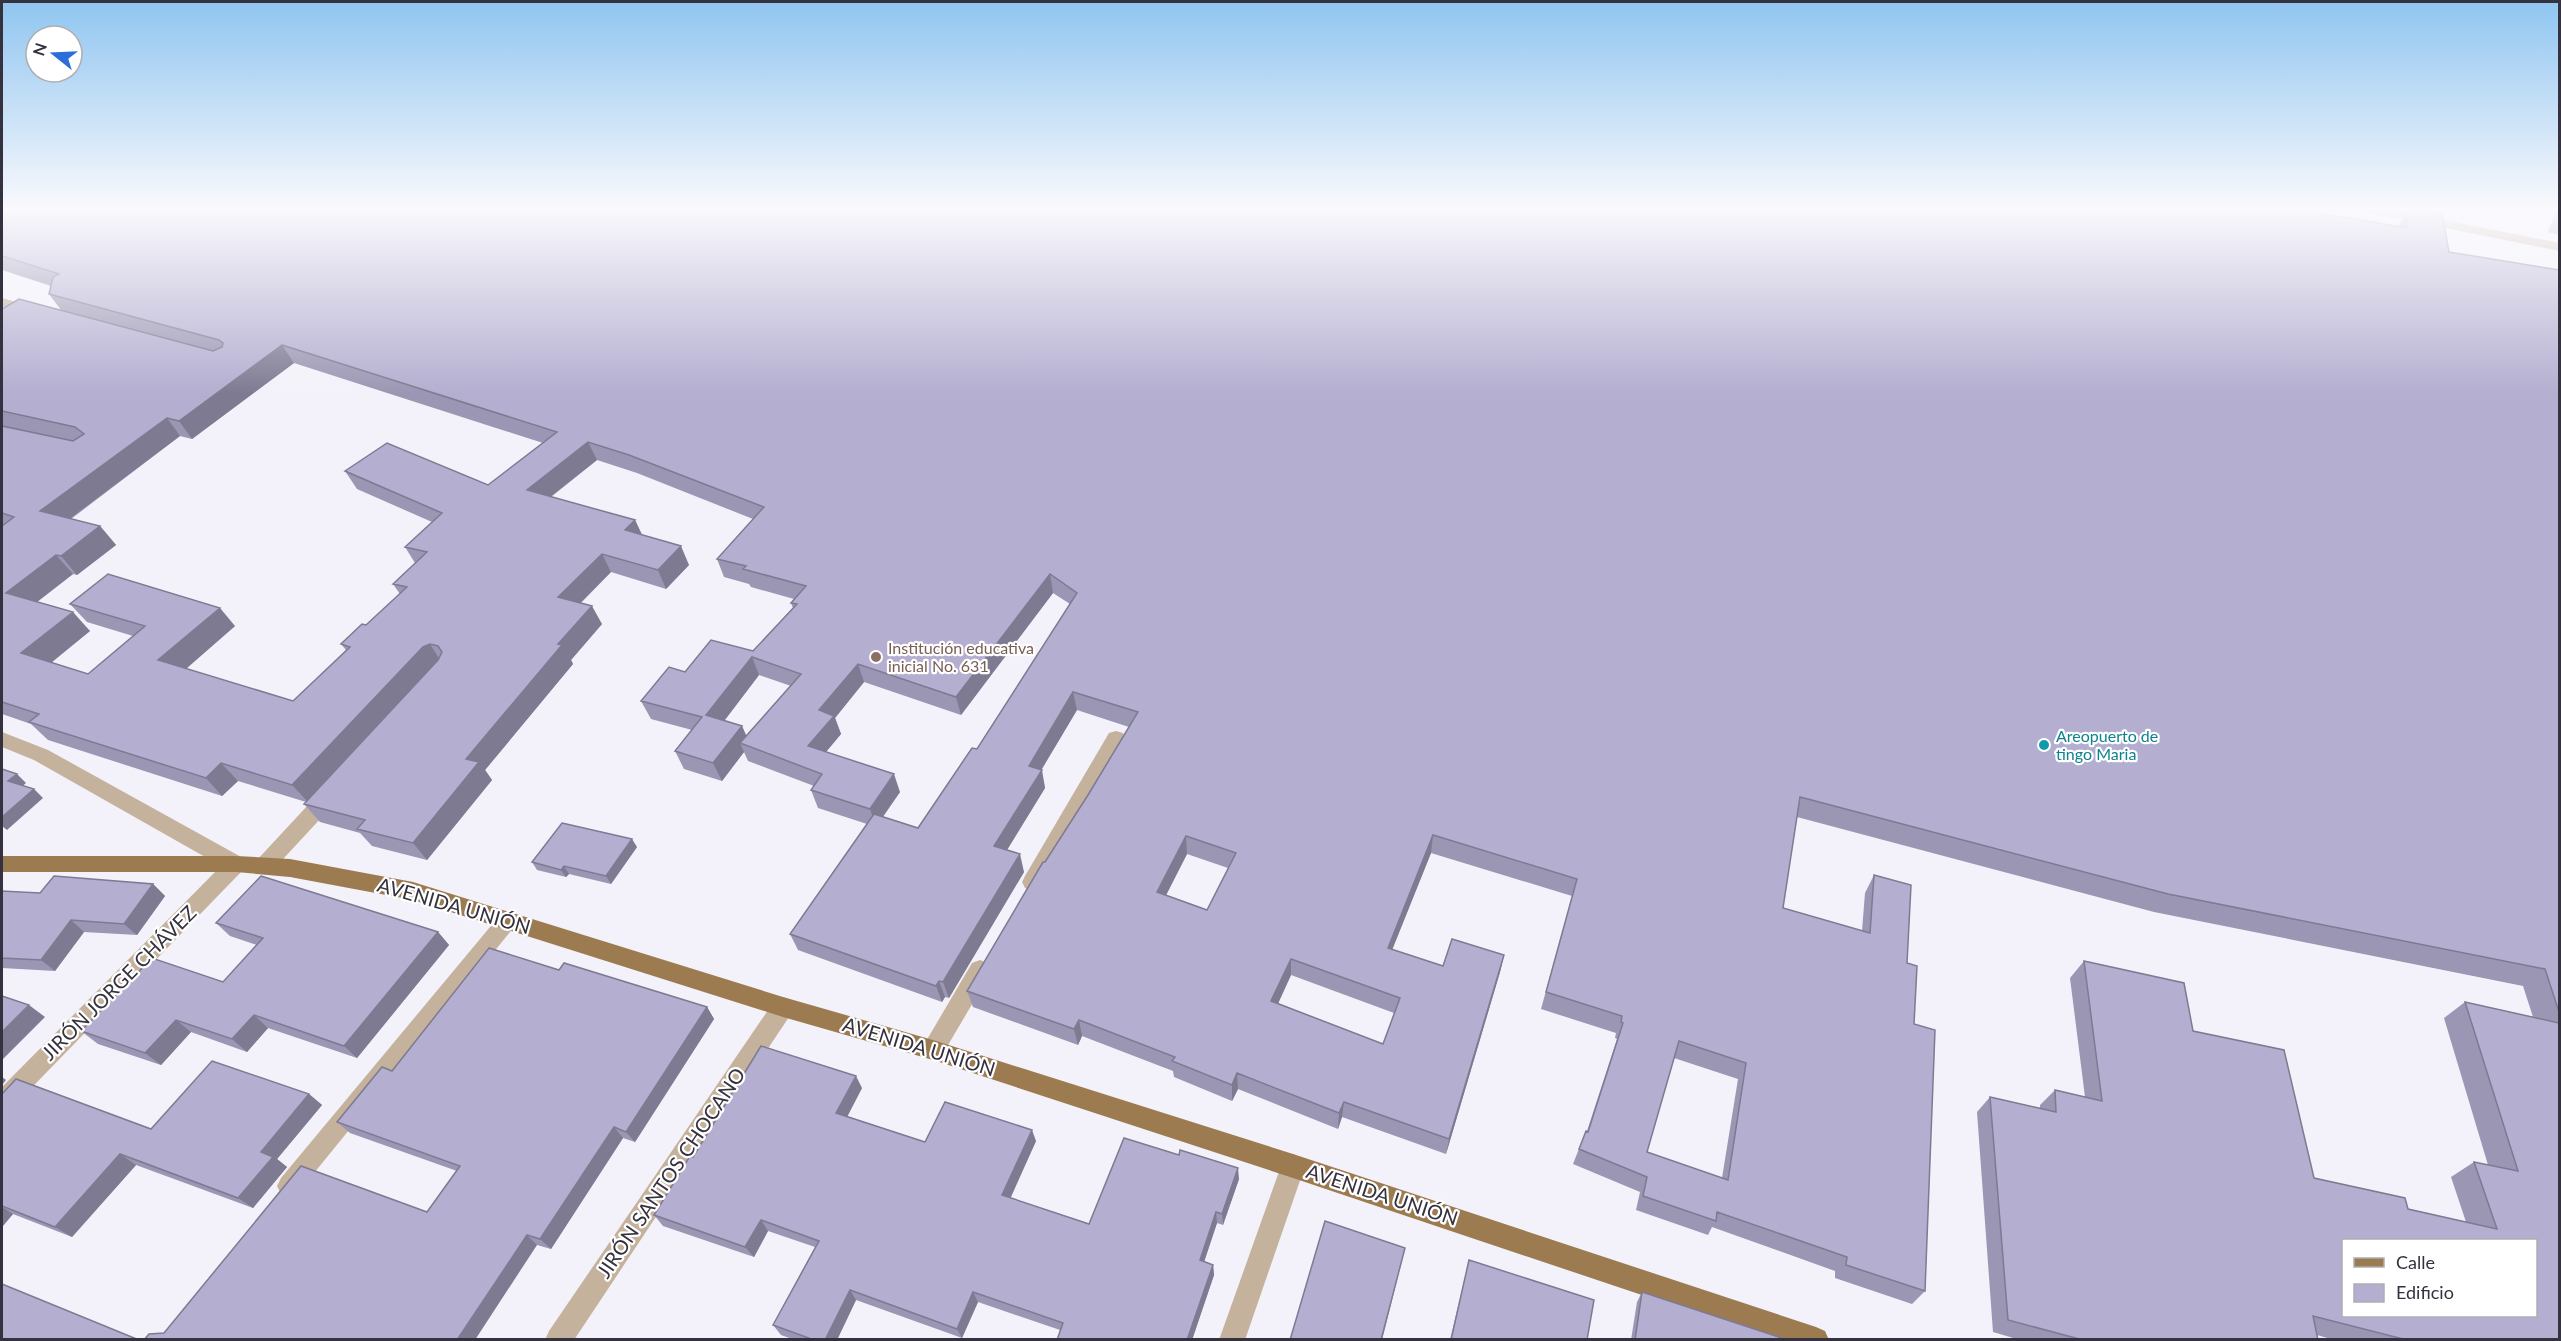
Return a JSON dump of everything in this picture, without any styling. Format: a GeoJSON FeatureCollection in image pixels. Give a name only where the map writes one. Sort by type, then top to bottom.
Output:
{"type":"FeatureCollection","features":[{"type":"Feature","properties":{"kind":"main road","name":"AVENIDA UNIÓN"},"geometry":{"type":"LineString","coordinates":[[2,864],[237,864],[357,879],[413,891],[783,1007],[933,1050],[1293,1166],[1816,1340]]}},
{"type":"Feature","properties":{"kind":"street"},"geometry":{"type":"LineString","coordinates":[[2,303],[47,315]]}},
{"type":"Feature","properties":{"kind":"street"},"geometry":{"type":"LineString","coordinates":[[1022,899],[1116,738]]}},
{"type":"Feature","properties":{"kind":"street"},"geometry":{"type":"LineString","coordinates":[[2,740],[41,754],[237,864]]}},
{"type":"Feature","properties":{"kind":"street"},"geometry":{"type":"LineString","coordinates":[[264,866],[342,782]]}},
{"type":"Feature","properties":{"kind":"street","name":"JIRÓN JORGE CHÁVEZ"},"geometry":{"type":"LineString","coordinates":[[2,1102],[237,864]]}},
{"type":"Feature","properties":{"kind":"street"},"geometry":{"type":"LineString","coordinates":[[275,1203],[507,921]]}},
{"type":"Feature","properties":{"kind":"street"},"geometry":{"type":"LineString","coordinates":[[933,1050],[992,950]]}},
{"type":"Feature","properties":{"kind":"street","name":"JIRÓN SANTOS CHOCANO"},"geometry":{"type":"LineString","coordinates":[[558,1340],[783,1007]]}},
{"type":"Feature","properties":{"kind":"street"},"geometry":{"type":"LineString","coordinates":[[1232,1340],[1293,1166]]}},
{"type":"Feature","properties":{"kind":"building","name":"Areopuerto de tingo Maria"},"geometry":{"type":"Polygon","coordinates":[[[45,270],[2559,270],[2559,1012],[2545,969],[2168,894],[1800,797],[1783,908],[1870,933],[1874,875],[1911,885],[1907,963],[1917,966],[1914,1024],[1935,1030],[1925,1291],[1846,1265],[1847,1257],[1717,1212],[1716,1221],[1643,1196],[1647,1177],[1579,1149],[1586,1131],[1588,1132],[1623,1023],[1621,1022],[1622,1016],[1546,992],[1577,879],[1433,835],[1388,948],[1443,966],[1452,939],[1504,955],[1449,1139],[1344,1102],[1339,1113],[1237,1073],[1232,1085],[1172,1061],[1175,1057],[1079,1020],[1074,1029],[967,991],[1043,862],[1088,795],[1138,712],[1073,692],[1029,766],[1042,770],[994,846],[1020,854],[943,982],[939,981],[936,986],[790,934],[874,814],[918,828],[972,748],[977,749],[1077,593],[1050,574],[956,697],[858,664],[819,710],[834,716],[808,746],[894,774],[870,809],[811,790],[822,774],[740,743],[801,674],[752,657],[706,715],[742,726],[713,763],[675,751],[702,717],[641,701],[669,667],[685,672],[711,640],[753,651],[797,604],[791,603],[806,586],[743,569],[746,566],[717,559],[764,507],[629,455],[588,442],[527,490],[635,520],[625,530],[681,546],[658,570],[602,554],[558,597],[592,606],[558,644],[562,645],[466,759],[479,762],[413,843],[357,829],[365,820],[304,804],[438,660],[442,652],[438,646],[430,644],[423,647],[292,785],[221,763],[206,778],[29,722],[39,714],[2,702],[2,526],[14,517],[2,513],[2,426],[73,441],[84,434],[75,427],[2,411],[2,309],[19,299],[213,351],[222,347],[223,343],[219,340],[49,294],[53,277],[59,274],[45,270]],[[282,345],[179,421],[167,418],[40,511],[100,526],[61,556],[56,555],[6,593],[73,612],[21,653],[88,674],[145,626],[70,604],[108,574],[220,608],[158,660],[293,701],[350,647],[341,644],[362,624],[366,625],[407,587],[393,584],[427,552],[405,547],[442,513],[345,471],[387,443],[488,485],[557,432],[282,345]],[[1186,836],[1157,892],[1207,910],[1236,853],[1186,836]],[[1291,959],[1271,1001],[1383,1044],[1400,998],[1291,959]],[[1679,1041],[1647,1152],[1728,1180],[1746,1063],[1679,1041]]]}},
{"type":"Feature","properties":{"kind":"building"},"geometry":{"type":"Polygon","coordinates":[[[2,769],[17,774],[8,781],[34,789],[2,817],[2,769]]]}},
{"type":"Feature","properties":{"kind":"building"},"geometry":{"type":"Polygon","coordinates":[[[562,823],[632,839],[606,876],[564,866],[561,870],[532,862],[562,823]]]}},
{"type":"Feature","properties":{"kind":"building"},"geometry":{"type":"Polygon","coordinates":[[[54,876],[153,884],[124,924],[71,920],[41,960],[2,958],[2,891],[40,893],[54,876]]]}},
{"type":"Feature","properties":{"kind":"building"},"geometry":{"type":"Polygon","coordinates":[[[261,876],[438,932],[344,1046],[254,1015],[232,1039],[176,1020],[145,1053],[81,1031],[152,958],[223,982],[263,938],[216,923],[261,876]]]}},
{"type":"Feature","properties":{"kind":"building"},"geometry":{"type":"Polygon","coordinates":[[[489,948],[559,970],[564,963],[707,1007],[626,1132],[614,1127],[540,1239],[527,1235],[457,1340],[144,1340],[149,1334],[164,1333],[301,1166],[427,1212],[460,1166],[337,1122],[382,1067],[392,1071],[489,948]]]}},
{"type":"Feature","properties":{"kind":"building"},"geometry":{"type":"Polygon","coordinates":[[[2084,961],[2184,983],[2193,1031],[2284,1050],[2314,1178],[2405,1198],[2408,1209],[2497,1229],[2474,1162],[2518,1171],[2465,1002],[2559,1023],[2559,1340],[2407,1340],[2313,1316],[2318,1340],[2083,1340],[2008,1320],[1990,1097],[2056,1112],[2055,1090],[2102,1101],[2084,961]]]}},
{"type":"Feature","properties":{"kind":"building"},"geometry":{"type":"Polygon","coordinates":[[[2,996],[29,1005],[2,1032],[2,996]]]}},
{"type":"Feature","properties":{"kind":"building"},"geometry":{"type":"Polygon","coordinates":[[[761,1046],[856,1076],[836,1113],[925,1142],[945,1102],[1032,1130],[1002,1195],[1089,1224],[1124,1138],[1179,1155],[1180,1150],[1238,1168],[1222,1214],[1216,1212],[1200,1260],[1213,1265],[1187,1340],[1057,1340],[1063,1323],[973,1292],[957,1329],[850,1290],[825,1340],[814,1340],[773,1325],[819,1241],[761,1220],[745,1247],[654,1215],[690,1156],[693,1157],[761,1046]]]}},
{"type":"Feature","properties":{"kind":"building"},"geometry":{"type":"Polygon","coordinates":[[[212,1061],[309,1094],[261,1152],[273,1157],[238,1198],[120,1154],[55,1227],[2,1206],[2,1094],[16,1079],[151,1129],[212,1061]]]}},
{"type":"Feature","properties":{"kind":"building"},"geometry":{"type":"Polygon","coordinates":[[[1325,1221],[1405,1248],[1381,1340],[1290,1340],[1325,1221]]]}},
{"type":"Feature","properties":{"kind":"building"},"geometry":{"type":"Polygon","coordinates":[[[1469,1260],[1594,1300],[1587,1340],[1451,1340],[1469,1260]]]}},
{"type":"Feature","properties":{"kind":"building"},"geometry":{"type":"Polygon","coordinates":[[[2,1284],[139,1340],[2,1340],[2,1284]]]}},
{"type":"Feature","properties":{"kind":"building"},"geometry":{"type":"Polygon","coordinates":[[[1642,1292],[1788,1340],[1635,1340],[1642,1292]]]}},
{"type":"Feature","properties":{"kind":"place","name":"Institución educativa inicial No. 631"},"geometry":{"type":"Point","coordinates":[876,657]}},
{"type":"Feature","properties":{"kind":"place","name":"Areopuerto de tingo Maria"},"geometry":{"type":"Point","coordinates":[2044,745]}}]}
